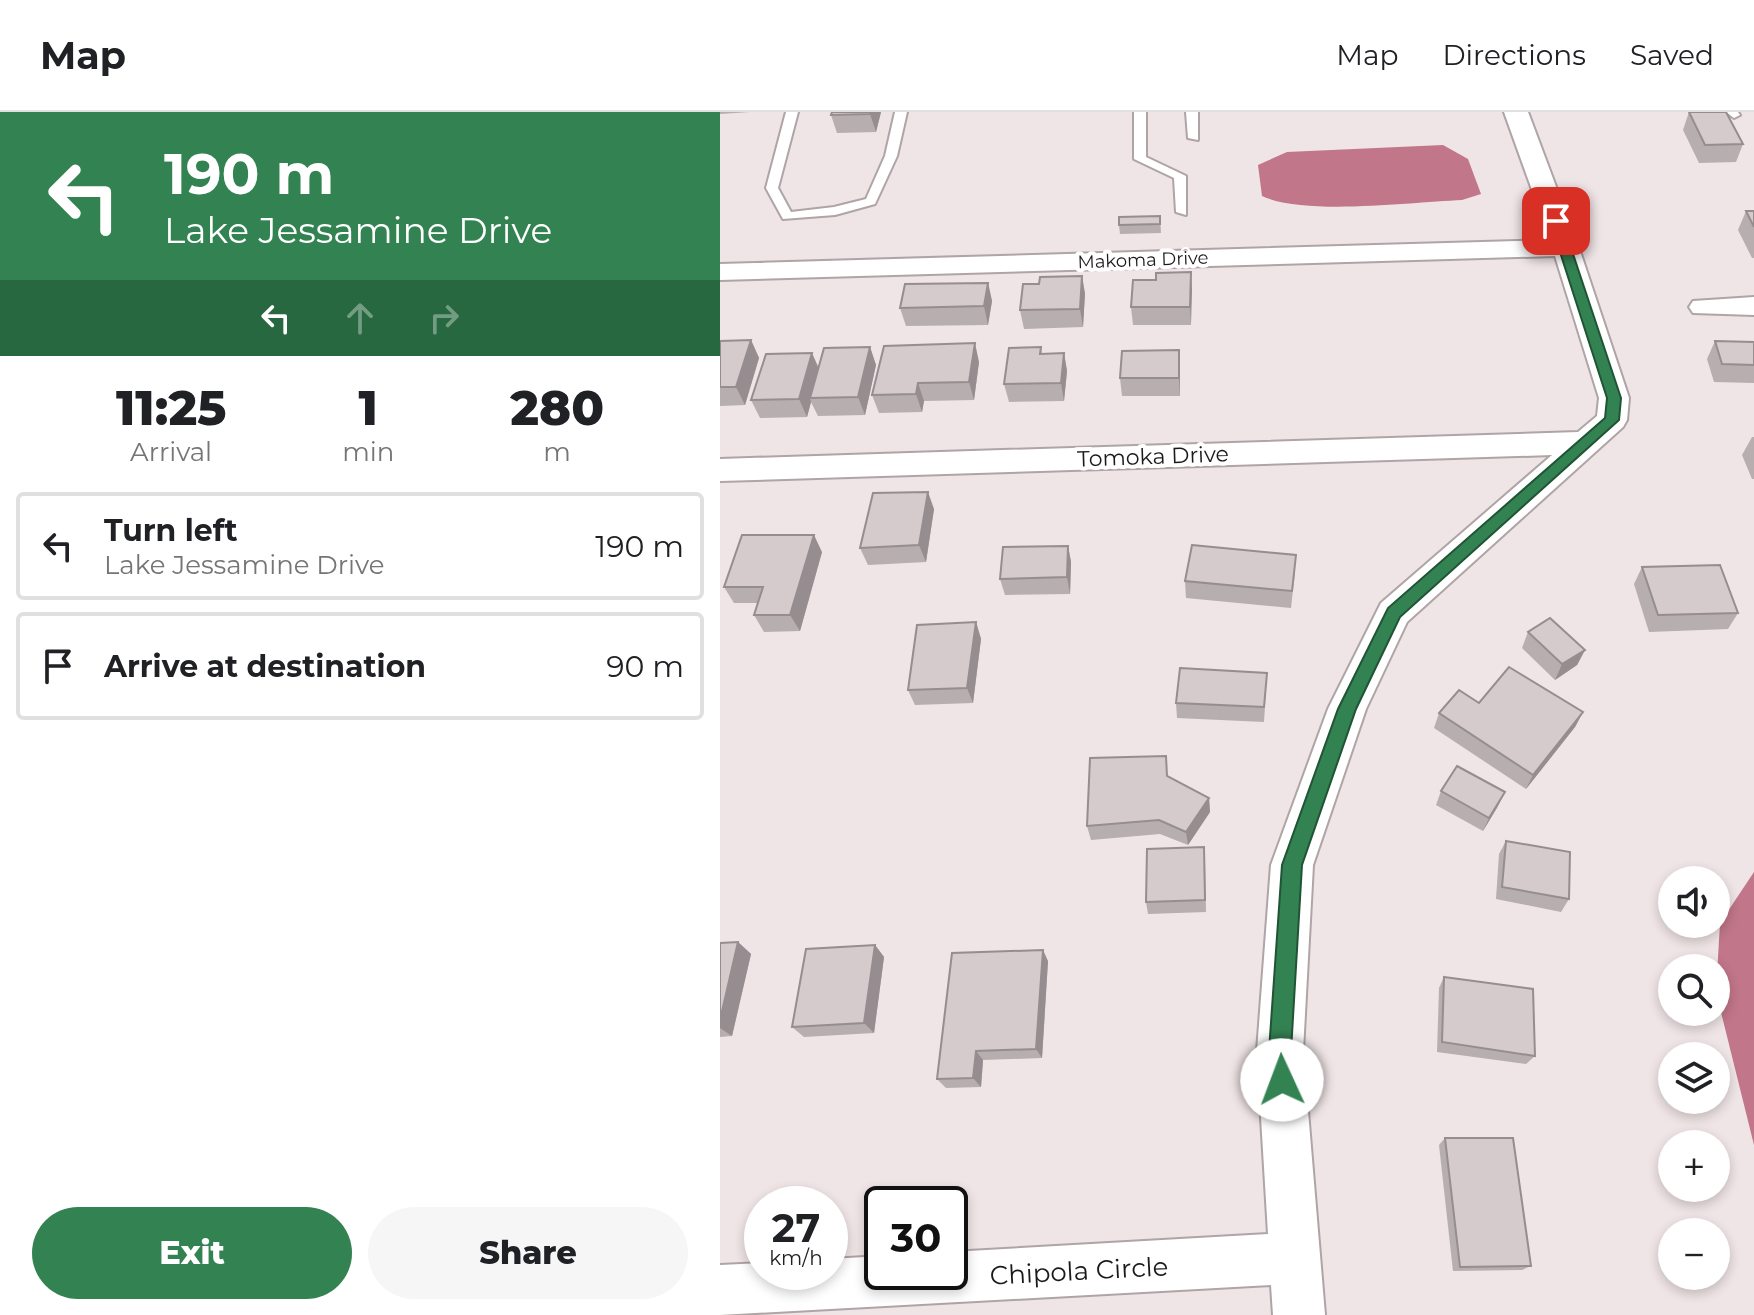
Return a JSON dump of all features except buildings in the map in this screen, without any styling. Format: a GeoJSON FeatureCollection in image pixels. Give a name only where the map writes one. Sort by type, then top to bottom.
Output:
{"type":"FeatureCollection","features":[{"type":"Feature","properties":{"kind":"street"},"geometry":{"type":"LineString","coordinates":[[1299,1315],[1280,1051],[1292,865],[1347,709],[1394,613],[1612,420],[1614,398],[1566,248],[1516,112]]}},
{"type":"Feature","properties":{"kind":"street","name":"Makoma Drive"},"geometry":{"type":"LineString","coordinates":[[720,272],[1566,248]]}},
{"type":"Feature","properties":{"kind":"street"},"geometry":{"type":"LineString","coordinates":[[1703,307],[1754,306]]}},
{"type":"Feature","properties":{"kind":"street","name":"Tomoka Drive"},"geometry":{"type":"LineString","coordinates":[[720,470],[1586,443]]}},
{"type":"Feature","properties":{"kind":"street","name":"Chipola Circle"},"geometry":{"type":"LineString","coordinates":[[720,1291],[1295,1258]]}},
{"type":"Feature","properties":{"kind":"lane"},"geometry":{"type":"LineString","coordinates":[[792,112],[772,188],[787,216],[835,211],[871,201],[891,156],[901,112]]}},
{"type":"Feature","properties":{"kind":"lane"},"geometry":{"type":"LineString","coordinates":[[1140,112],[1140,159],[1180,176],[1182,212]]}},
{"type":"Feature","properties":{"kind":"lane"},"geometry":{"type":"LineString","coordinates":[[1192,112],[1194,138]]}},
{"type":"Feature","properties":{"kind":"shaded area"},"geometry":{"type":"Polygon","coordinates":[[[1443,145],[1468,159],[1481,194],[1462,200],[1331,207],[1281,202],[1262,196],[1258,165],[1287,152],[1443,145]]]}},
{"type":"Feature","properties":{"kind":"shaded area"},"geometry":{"type":"Polygon","coordinates":[[[1754,872],[1754,1145],[1724,1026],[1730,1026],[1730,954],[1718,954],[1719,938],[1730,938],[1730,908],[1754,872]]]}},
{"type":"Feature","properties":{"kind":"route"},"geometry":{"type":"LineString","coordinates":[[1282,1080],[1280,1051],[1292,865],[1347,709],[1394,613],[1612,420],[1614,398],[1556,221]]}}]}
